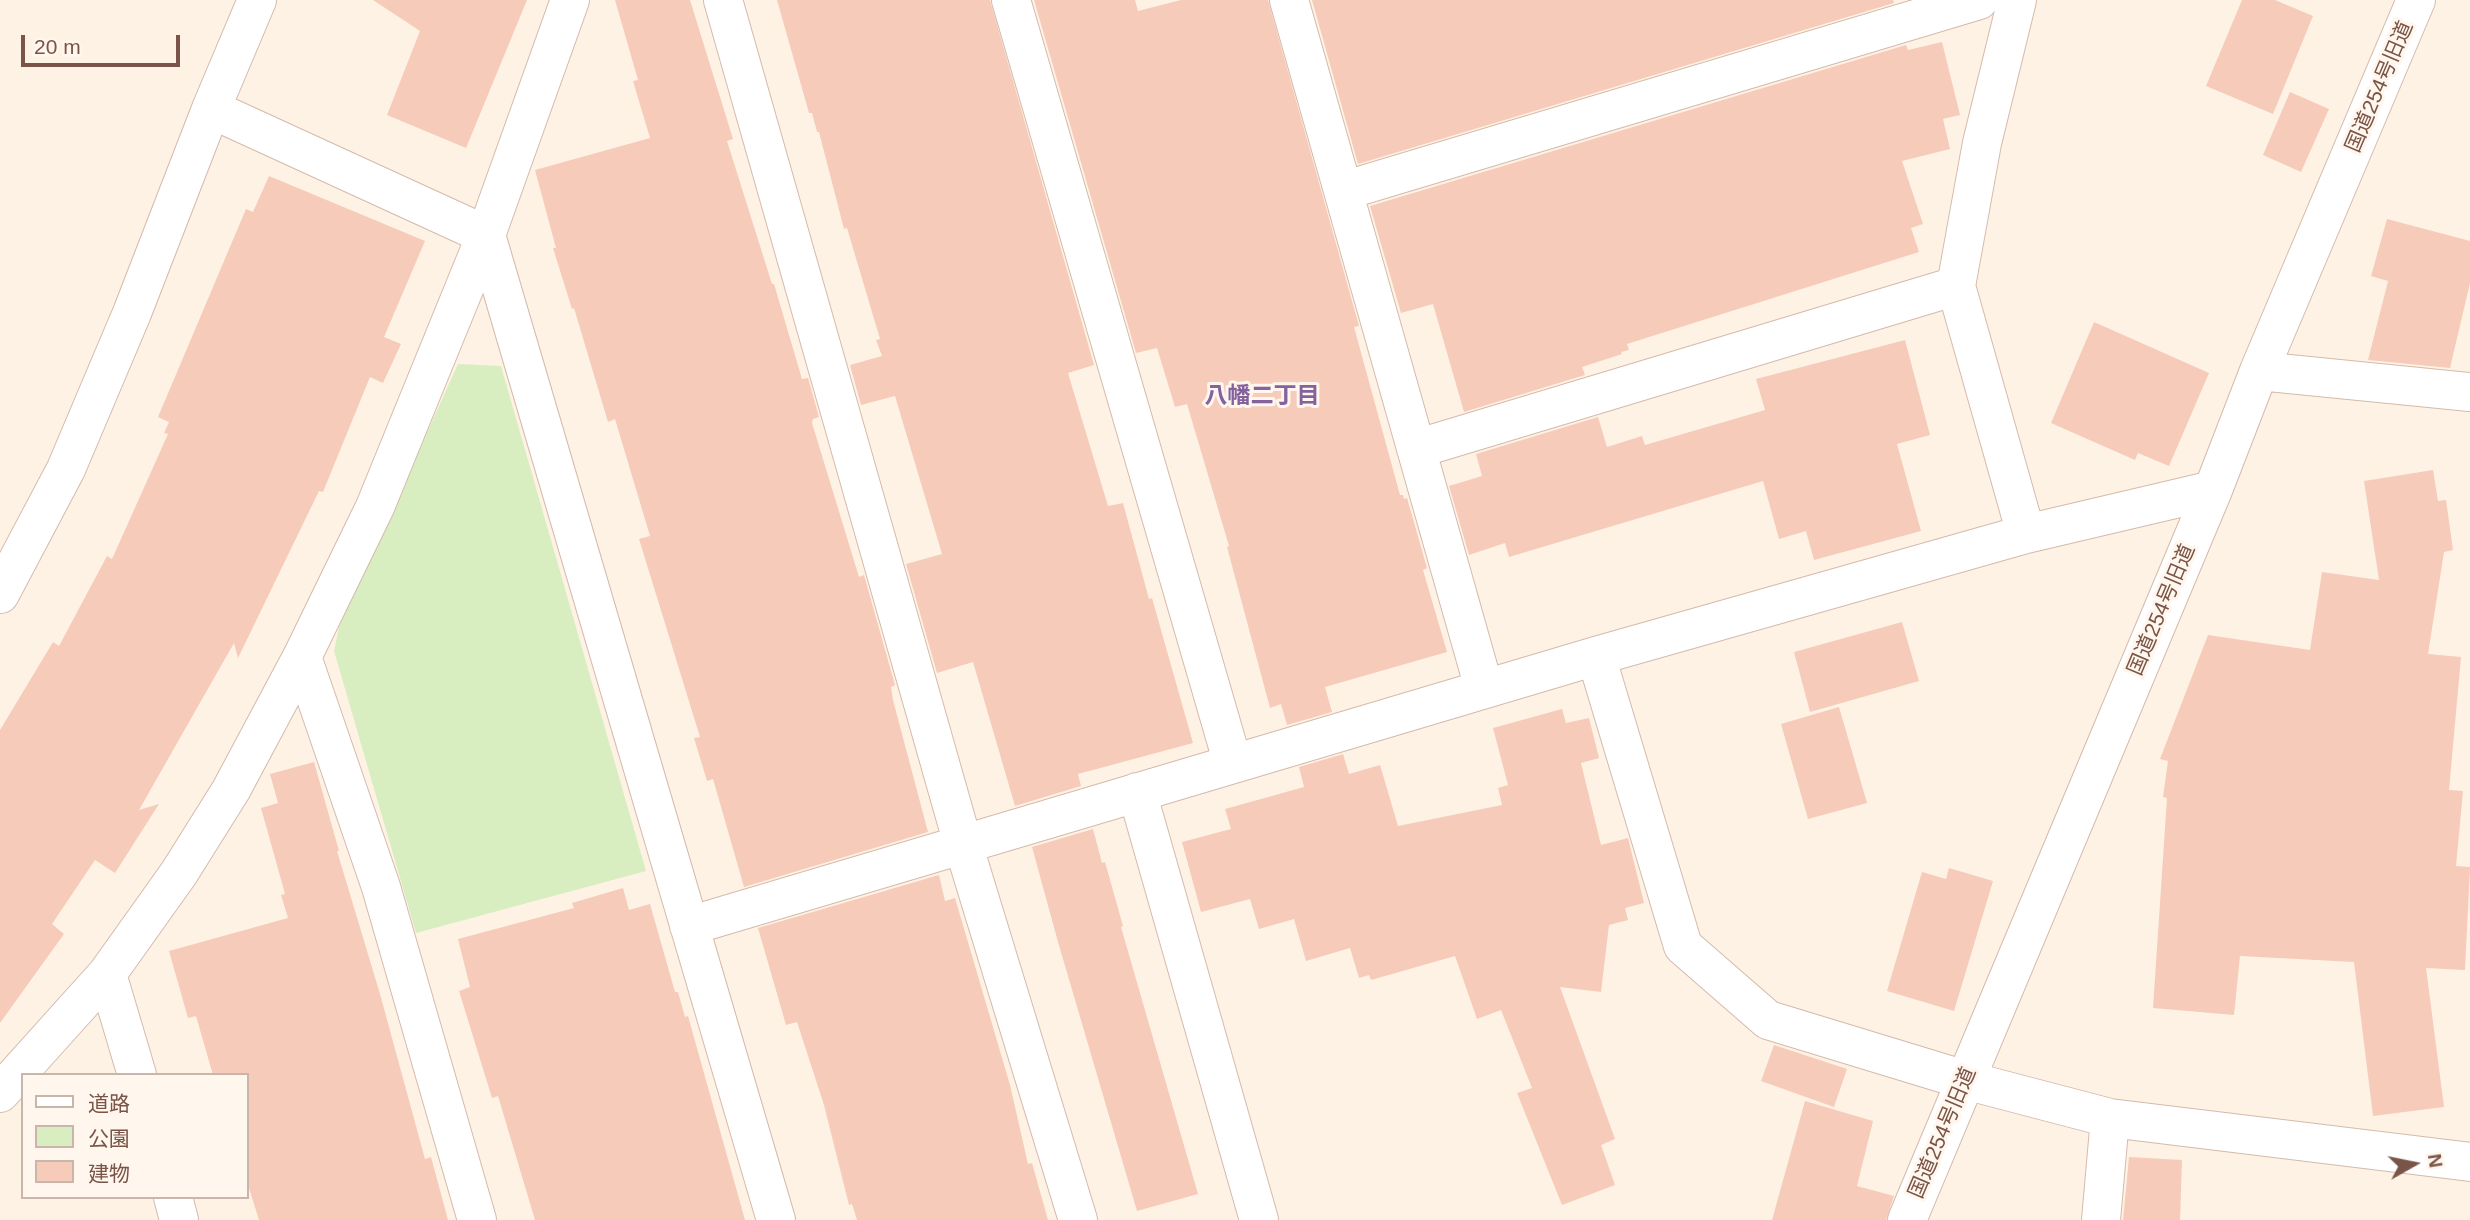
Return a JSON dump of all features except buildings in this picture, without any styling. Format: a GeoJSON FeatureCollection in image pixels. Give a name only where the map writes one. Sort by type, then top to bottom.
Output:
{"type":"FeatureCollection","features":[{"type":"Feature","properties":{"kind":"street"},"geometry":{"type":"LineString","coordinates":[[0,594],[66,469],[132,313],[211,109],[257,0]]}},
{"type":"Feature","properties":{"kind":"street"},"geometry":{"type":"LineString","coordinates":[[0,1093],[107,974],[179,873],[231,790],[302,657],[375,507],[486,235],[570,0]]}},
{"type":"Feature","properties":{"kind":"street"},"geometry":{"type":"LineString","coordinates":[[723,0],[963,845],[1078,1220]]}},
{"type":"Feature","properties":{"kind":"street"},"geometry":{"type":"LineString","coordinates":[[1011,0],[1233,764]]}},
{"type":"Feature","properties":{"kind":"street"},"geometry":{"type":"LineString","coordinates":[[1289,0],[1485,688]]}},
{"type":"Feature","properties":{"kind":"street"},"geometry":{"type":"LineString","coordinates":[[1343,191],[1979,0]]}},
{"type":"Feature","properties":{"kind":"street"},"geometry":{"type":"LineString","coordinates":[[2017,0],[1982,143],[1956,286],[2026,534]]}},
{"type":"Feature","properties":{"kind":"street","name":"国道254号旧道"},"geometry":{"type":"LineString","coordinates":[[1907,1220],[2416,0]]}},
{"type":"Feature","properties":{"kind":"street"},"geometry":{"type":"LineString","coordinates":[[211,109],[486,235],[776,1220]]}},
{"type":"Feature","properties":{"kind":"street"},"geometry":{"type":"LineString","coordinates":[[1416,449],[1956,286]]}},
{"type":"Feature","properties":{"kind":"street"},"geometry":{"type":"LineString","coordinates":[[2259,371],[2470,392]]}},
{"type":"Feature","properties":{"kind":"street"},"geometry":{"type":"LineString","coordinates":[[689,926],[1596,656],[2026,534],[2213,490]]}},
{"type":"Feature","properties":{"kind":"street"},"geometry":{"type":"LineString","coordinates":[[1596,656],[1683,946],[1768,1020],[1965,1080],[2110,1118],[2470,1162]]}},
{"type":"Feature","properties":{"kind":"street"},"geometry":{"type":"LineString","coordinates":[[302,657],[381,887],[477,1220]]}},
{"type":"Feature","properties":{"kind":"street"},"geometry":{"type":"LineString","coordinates":[[1137,792],[1259,1220]]}},
{"type":"Feature","properties":{"kind":"street"},"geometry":{"type":"LineString","coordinates":[[107,974],[136,1073]]}},
{"type":"Feature","properties":{"kind":"street"},"geometry":{"type":"LineString","coordinates":[[2101,1220],[2110,1118]]}},
{"type":"Feature","properties":{"kind":"street"},"geometry":{"type":"LineString","coordinates":[[174,1199],[179,1220]]}},
{"type":"Feature","properties":{"kind":"green space"},"geometry":{"type":"Polygon","coordinates":[[[458,364],[501,366],[646,871],[416,933],[334,651],[339,627],[458,364]]]}},
{"type":"Feature","properties":{"kind":"district","name":"八幡二丁目"},"geometry":{"type":"Point","coordinates":[1262,397]}}]}
